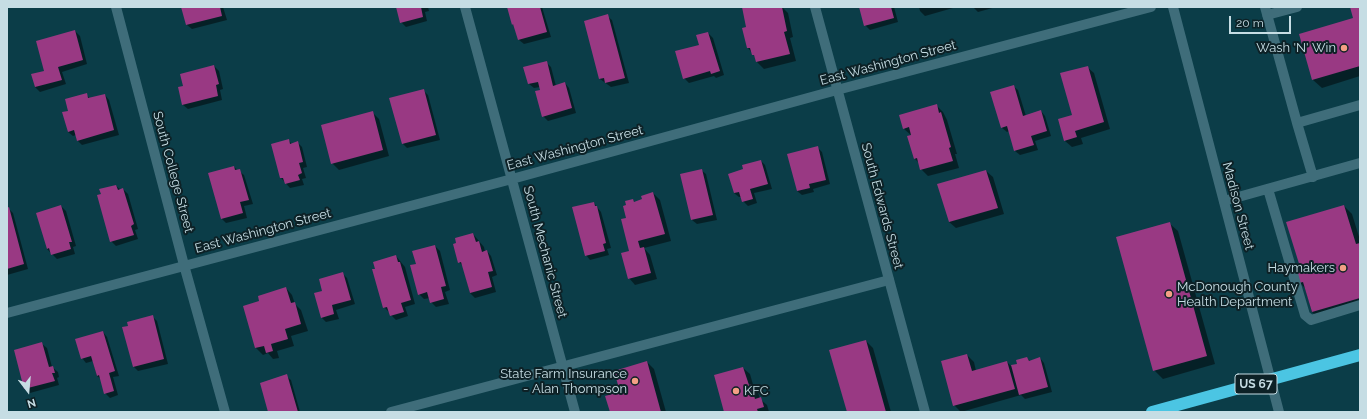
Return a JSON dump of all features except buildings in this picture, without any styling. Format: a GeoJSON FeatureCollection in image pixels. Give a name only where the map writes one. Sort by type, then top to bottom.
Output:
{"type":"FeatureCollection","features":[{"type":"Feature","properties":{"kind":"highway","name":"US 67"},"geometry":{"type":"LineString","coordinates":[[1156,412],[1360,355]]}},
{"type":"Feature","properties":{"kind":"street","name":"South College Street"},"geometry":{"type":"LineString","coordinates":[[116,7],[184,265],[225,412]]}},
{"type":"Feature","properties":{"kind":"street","name":"South Mechanic Street"},"geometry":{"type":"LineString","coordinates":[[465,7],[575,412]]}},
{"type":"Feature","properties":{"kind":"street","name":"South Edwards Street"},"geometry":{"type":"LineString","coordinates":[[815,7],[925,412]]}},
{"type":"Feature","properties":{"kind":"street","name":"East Washington Street"},"geometry":{"type":"LineString","coordinates":[[7,313],[1151,7]]}},
{"type":"Feature","properties":{"kind":"street","name":"Madison Street"},"geometry":{"type":"LineString","coordinates":[[1173,7],[1279,412]]}},
{"type":"Feature","properties":{"kind":"street"},"geometry":{"type":"LineString","coordinates":[[1297,7],[1266,11],[1313,177]]}},
{"type":"Feature","properties":{"kind":"street"},"geometry":{"type":"LineString","coordinates":[[1297,123],[1360,105]]}},
{"type":"Feature","properties":{"kind":"street"},"geometry":{"type":"LineString","coordinates":[[1224,201],[1360,163]]}},
{"type":"Feature","properties":{"kind":"street"},"geometry":{"type":"LineString","coordinates":[[1268,189],[1305,315],[1311,320],[1360,305]]}},
{"type":"Feature","properties":{"kind":"street"},"geometry":{"type":"LineString","coordinates":[[391,412],[889,280]]}},
{"type":"Feature","properties":{"kind":"place","name":"Wash 'N' Win"},"geometry":{"type":"Point","coordinates":[1344,48]}},
{"type":"Feature","properties":{"kind":"place","name":"Haymakers"},"geometry":{"type":"Point","coordinates":[1343,268]}},
{"type":"Feature","properties":{"kind":"place","name":"McDonough County Health Department"},"geometry":{"type":"Point","coordinates":[1169,294]}},
{"type":"Feature","properties":{"kind":"place","name":"State Farm Insurance - Alan Thompson"},"geometry":{"type":"Point","coordinates":[635,381]}},
{"type":"Feature","properties":{"kind":"place","name":"KFC"},"geometry":{"type":"Point","coordinates":[736,391]}}]}
